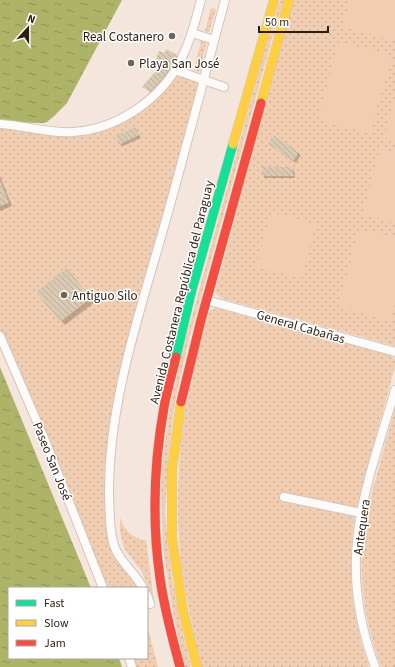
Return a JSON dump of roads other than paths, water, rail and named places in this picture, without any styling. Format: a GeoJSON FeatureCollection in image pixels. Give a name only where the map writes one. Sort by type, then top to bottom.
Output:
{"type":"FeatureCollection","features":[{"type":"Feature","properties":{"kind":"main road","name":"Avenida Costanera República del Paraguay"},"geometry":{"type":"LineString","coordinates":[[180,667],[166,612],[160,577],[156,529],[156,474],[159,439],[164,406],[191,293],[274,0]]}},
{"type":"Feature","properties":{"kind":"main road","name":"Avenida Costanera República del Paraguay"},"geometry":{"type":"LineString","coordinates":[[197,667],[183,611],[172,538],[172,470],[176,435],[182,398],[206,300],[289,0]]}},
{"type":"Feature","properties":{"kind":"street"},"geometry":{"type":"LineString","coordinates":[[0,124],[60,132],[82,131],[103,126],[125,117],[163,86],[175,70],[192,33],[201,0]]}},
{"type":"Feature","properties":{"kind":"street"},"geometry":{"type":"LineString","coordinates":[[143,587],[118,554],[113,544],[109,489],[112,447],[118,400],[132,338],[186,148],[225,0]]}},
{"type":"Feature","properties":{"kind":"street"},"geometry":{"type":"LineString","coordinates":[[192,33],[214,40]]}},
{"type":"Feature","properties":{"kind":"street"},"geometry":{"type":"LineString","coordinates":[[175,70],[224,87]]}},
{"type":"Feature","properties":{"kind":"street","name":"General Cabañas"},"geometry":{"type":"LineString","coordinates":[[206,300],[395,352]]}},
{"type":"Feature","properties":{"kind":"street","name":"Paseo San José"},"geometry":{"type":"LineString","coordinates":[[0,336],[44,438],[103,587]]}},
{"type":"Feature","properties":{"kind":"street","name":"Antequera"},"geometry":{"type":"LineString","coordinates":[[375,667],[363,628],[356,582],[356,552],[361,513],[395,390]]}},
{"type":"Feature","properties":{"kind":"street"},"geometry":{"type":"LineString","coordinates":[[284,497],[361,513]]}},
{"type":"Feature","properties":{"kind":"street"},"geometry":{"type":"LineString","coordinates":[[148,598],[150,604]]}},
{"type":"Feature","properties":{"kind":"water"},"geometry":{"type":"Polygon","coordinates":[[[0,0],[122,0],[67,103],[47,122],[0,122],[0,0]]]}},
{"type":"Feature","properties":{"kind":"water"},"geometry":{"type":"Polygon","coordinates":[[[0,367],[91,587],[8,587],[8,659],[119,659],[122,667],[0,667],[0,367]]]}},
{"type":"Feature","properties":{"kind":"place","name":"Real Costanero"},"geometry":{"type":"Point","coordinates":[172,36]}},
{"type":"Feature","properties":{"kind":"place","name":"Playa San José"},"geometry":{"type":"Point","coordinates":[131,63]}},
{"type":"Feature","properties":{"kind":"place","name":"Antiguo Silo"},"geometry":{"type":"Point","coordinates":[64,295]}}]}
